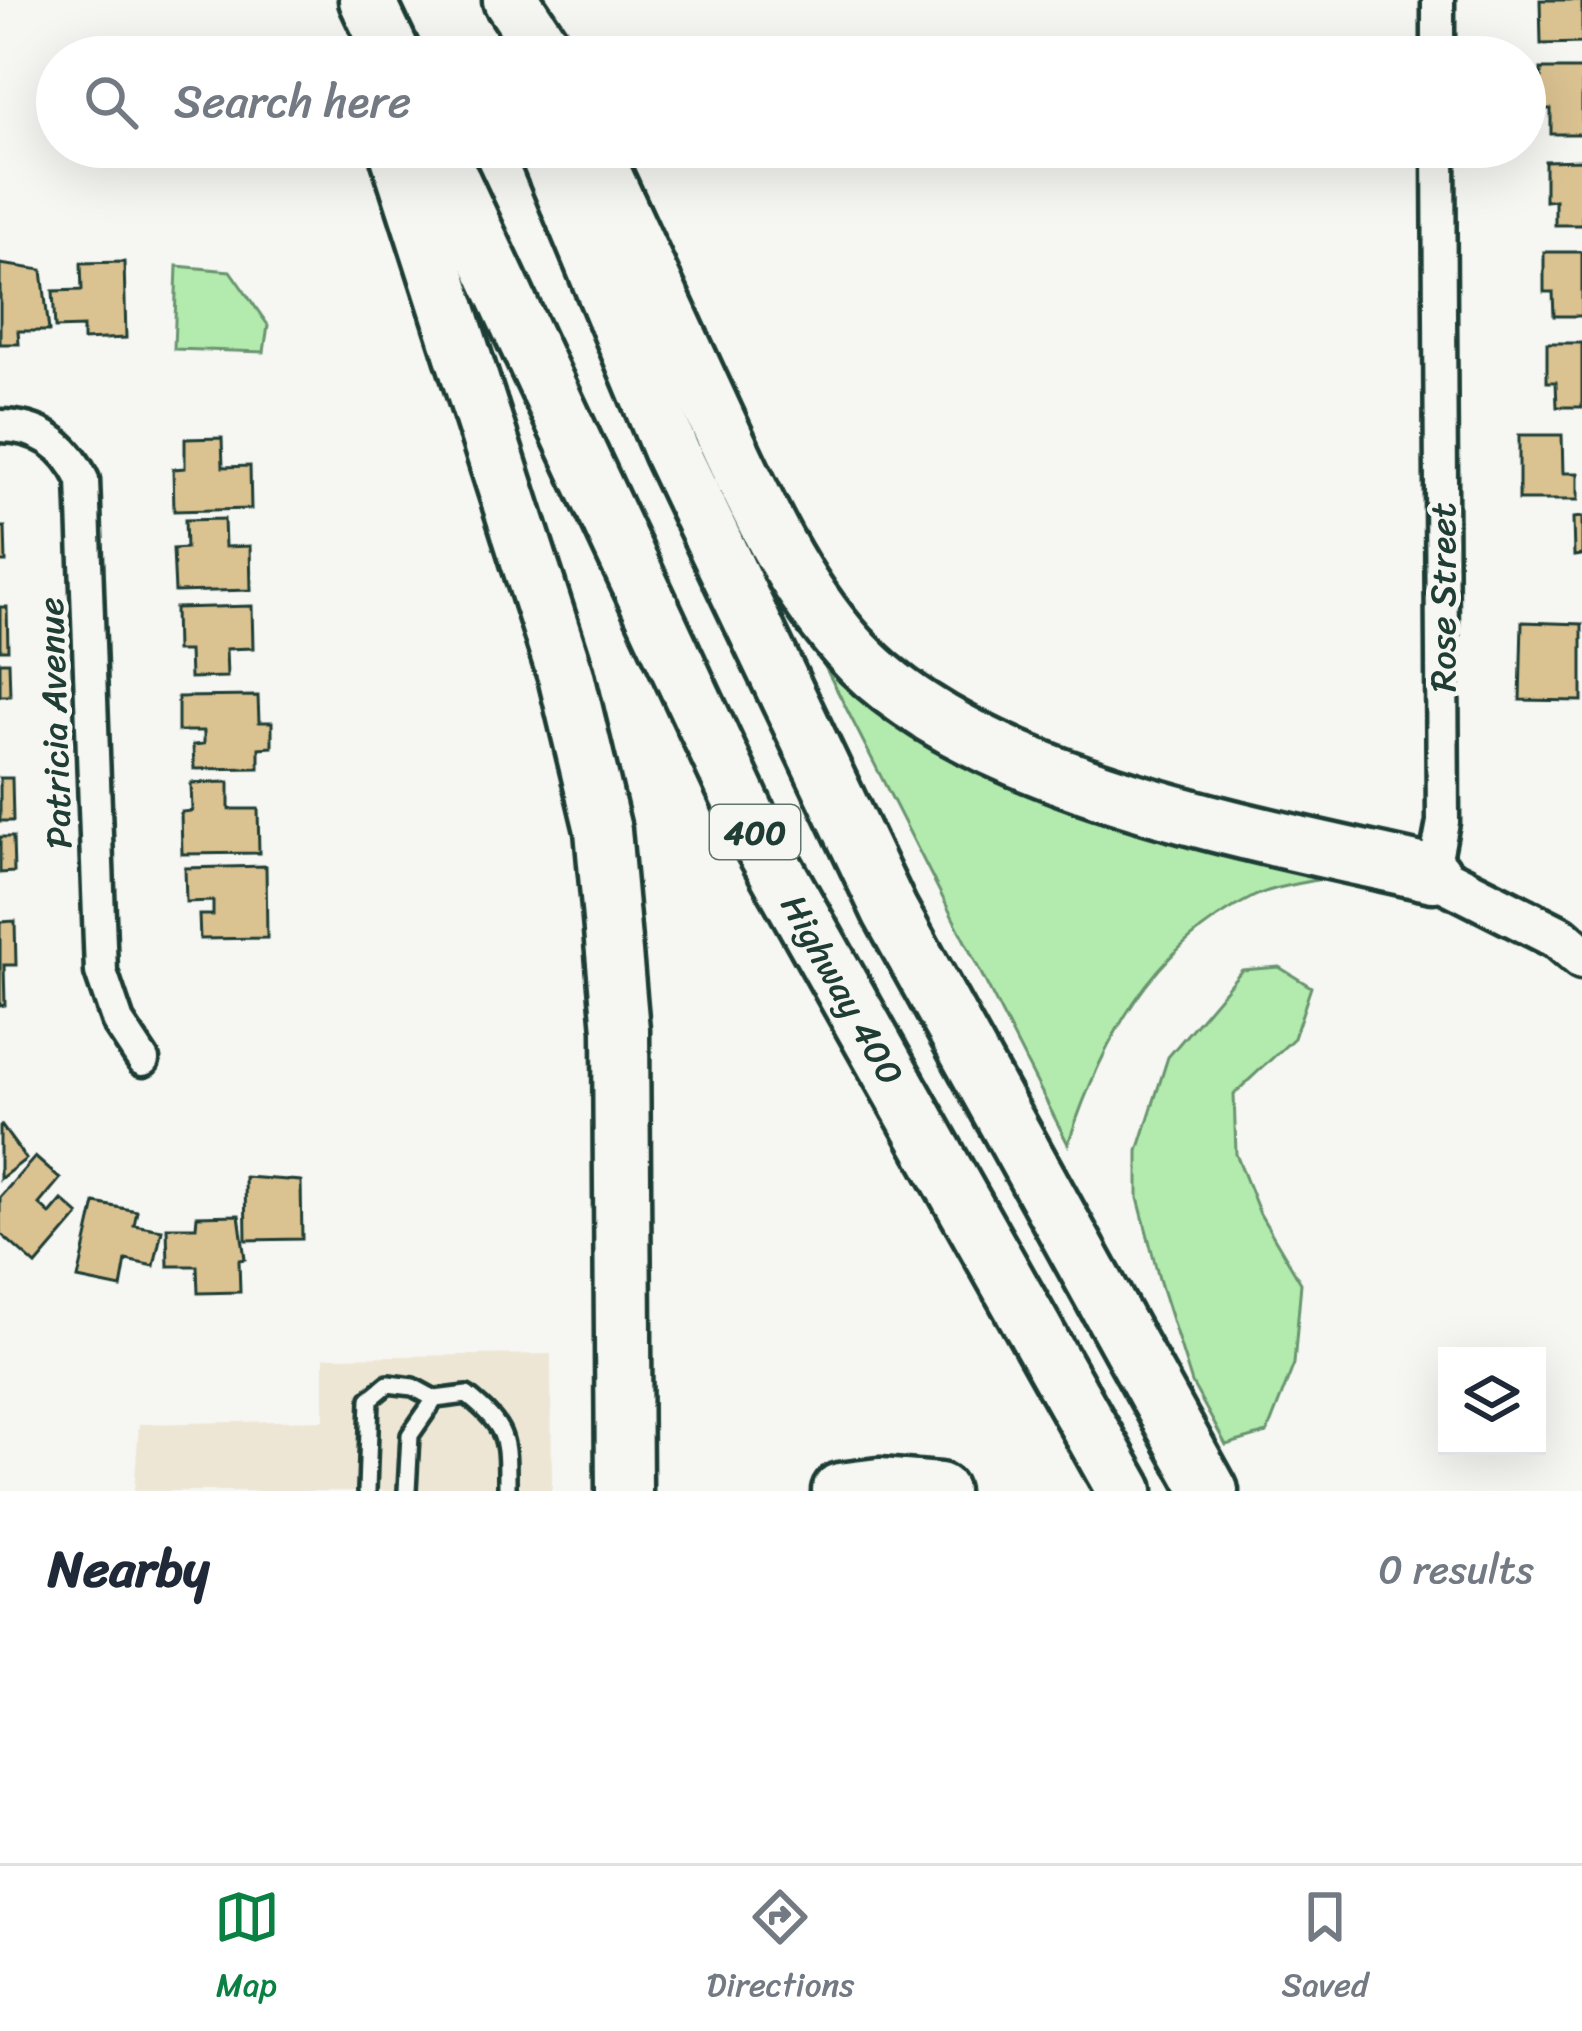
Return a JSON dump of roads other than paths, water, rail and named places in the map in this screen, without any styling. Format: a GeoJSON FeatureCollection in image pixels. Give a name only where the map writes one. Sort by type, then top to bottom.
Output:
{"type":"FeatureCollection","features":[{"type":"Feature","properties":{"kind":"highway"},"geometry":{"type":"LineString","coordinates":[[348,0],[360,36]]}},
{"type":"Feature","properties":{"kind":"highway"},"geometry":{"type":"LineString","coordinates":[[367,0],[384,36]]}},
{"type":"Feature","properties":{"kind":"highway"},"geometry":{"type":"LineString","coordinates":[[484,0],[499,36]]}},
{"type":"Feature","properties":{"kind":"highway"},"geometry":{"type":"LineString","coordinates":[[511,0],[535,36]]}},
{"type":"Feature","properties":{"kind":"highway"},"geometry":{"type":"LineString","coordinates":[[402,168],[566,676],[602,830],[621,1030],[624,1491]]}},
{"type":"Feature","properties":{"kind":"highway","name":"Highway 400"},"geometry":{"type":"LineString","coordinates":[[446,168],[758,838],[1125,1491]]}},
{"type":"Feature","properties":{"kind":"highway","name":"400"},"geometry":{"type":"LineString","coordinates":[[554,168],[671,451],[880,891],[1210,1491]]}},
{"type":"Feature","properties":{"kind":"highway"},"geometry":{"type":"LineString","coordinates":[[601,168],[744,478],[814,606],[851,651],[951,726],[994,751],[1073,782],[1433,874]]}},
{"type":"Feature","properties":{"kind":"highway"},"geometry":{"type":"LineString","coordinates":[[840,1491],[879,1486],[939,1491]]}},
{"type":"Feature","properties":{"kind":"street"},"geometry":{"type":"LineString","coordinates":[[1438,0],[1438,36]]}},
{"type":"Feature","properties":{"kind":"street","name":"Rose Street"},"geometry":{"type":"LineString","coordinates":[[1433,874],[1443,822],[1439,168]]}},
{"type":"Feature","properties":{"kind":"street","name":"Patricia Avenue"},"geometry":{"type":"LineString","coordinates":[[0,426],[31,430],[55,441],[83,480],[101,972],[118,1022],[143,1060]]}},
{"type":"Feature","properties":{"kind":"street"},"geometry":{"type":"LineString","coordinates":[[1433,874],[1560,938],[1582,957]]}},
{"type":"Feature","properties":{"kind":"lane"},"geometry":{"type":"LineString","coordinates":[[367,1491],[370,1399],[388,1384],[413,1387],[436,1399],[467,1395],[493,1416],[507,1437],[507,1491]]}},
{"type":"Feature","properties":{"kind":"lane"},"geometry":{"type":"LineString","coordinates":[[407,1491],[410,1435],[436,1399]]}}]}
